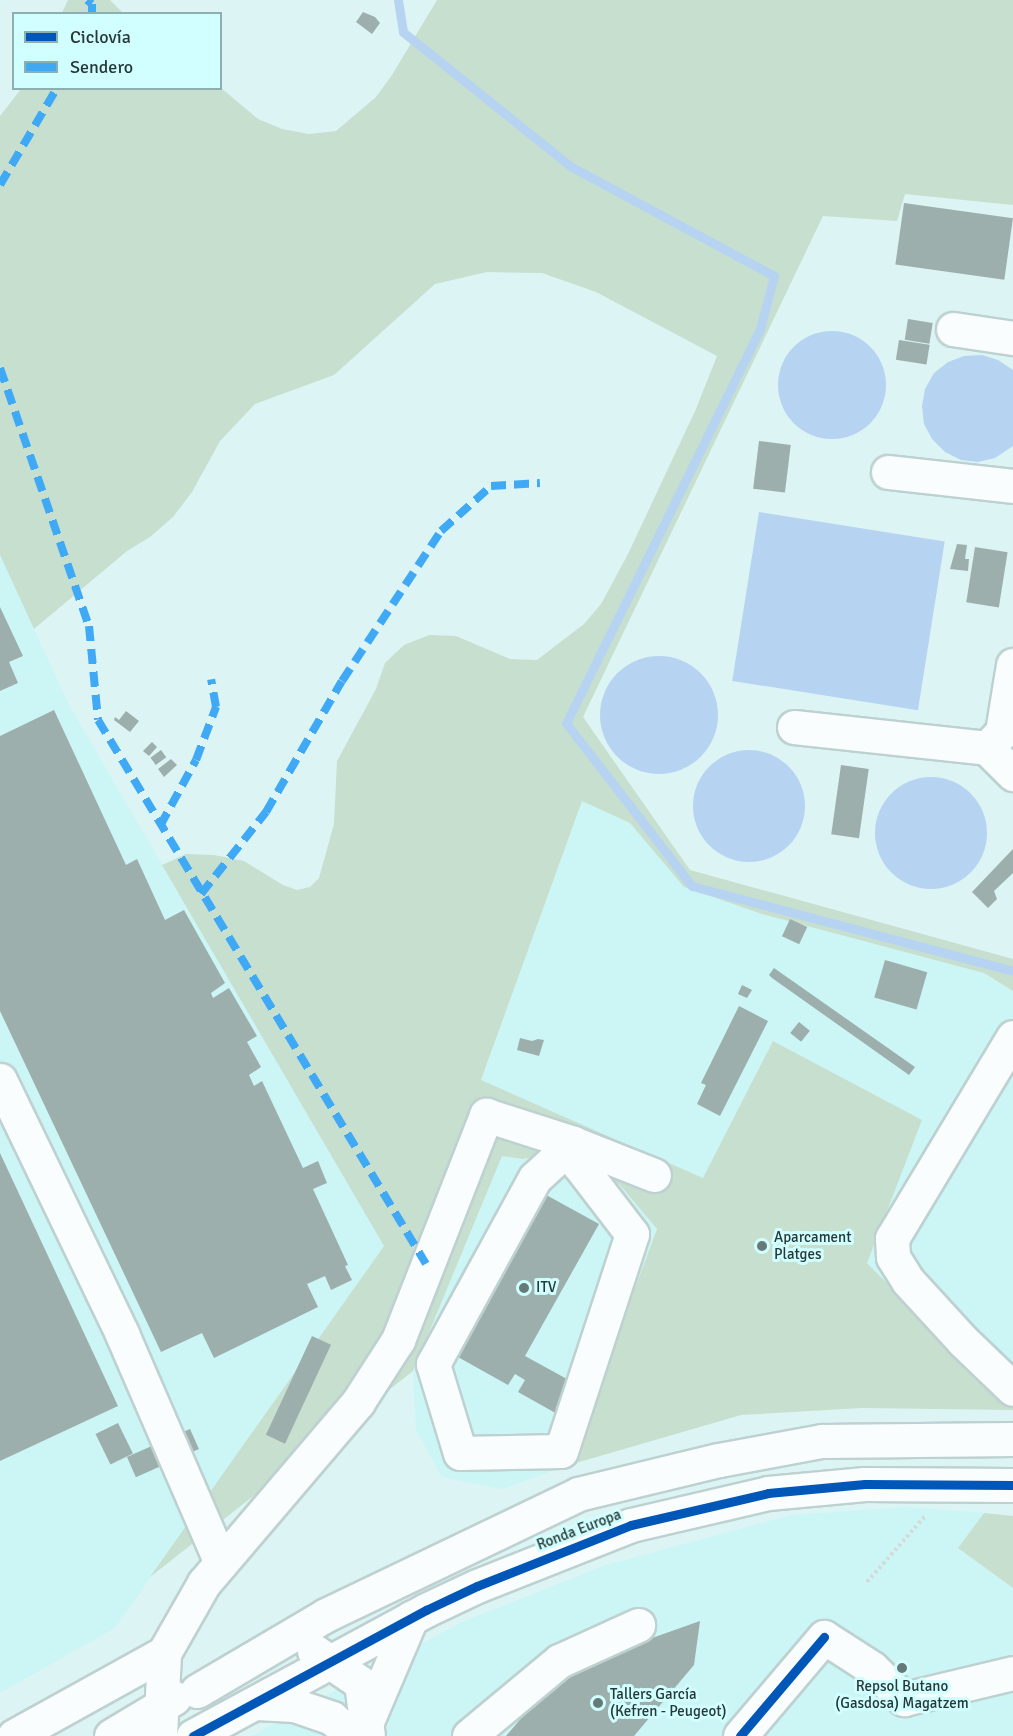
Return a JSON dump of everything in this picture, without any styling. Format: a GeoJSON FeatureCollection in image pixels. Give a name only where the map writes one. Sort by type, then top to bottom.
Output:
{"type":"FeatureCollection","features":[{"type":"Feature","properties":{"kind":"street"},"geometry":{"type":"LineString","coordinates":[[953,329],[1013,338]]}},
{"type":"Feature","properties":{"kind":"street"},"geometry":{"type":"LineString","coordinates":[[888,472],[1013,486]]}},
{"type":"Feature","properties":{"kind":"street"},"geometry":{"type":"LineString","coordinates":[[987,748],[1002,732],[1013,665]]}},
{"type":"Feature","properties":{"kind":"street"},"geometry":{"type":"LineString","coordinates":[[794,726],[987,748],[1013,774]]}},
{"type":"Feature","properties":{"kind":"street"},"geometry":{"type":"LineString","coordinates":[[1013,1037],[892,1238],[893,1257],[908,1281],[963,1341],[1013,1389]]}},
{"type":"Feature","properties":{"kind":"street"},"geometry":{"type":"LineString","coordinates":[[0,1080],[122,1334],[220,1563]]}},
{"type":"Feature","properties":{"kind":"street"},"geometry":{"type":"LineString","coordinates":[[160,1720],[164,1653],[204,1583],[358,1402],[398,1340],[486,1115],[573,1143],[654,1175]]}},
{"type":"Feature","properties":{"kind":"street"},"geometry":{"type":"LineString","coordinates":[[573,1143],[579,1165],[632,1234],[561,1451],[460,1453],[433,1364],[535,1178],[573,1143]]}},
{"type":"Feature","properties":{"kind":"street"},"geometry":{"type":"LineString","coordinates":[[1004,1439],[1013,1405]]}},
{"type":"Feature","properties":{"kind":"street","name":"Ronda Europa"},"geometry":{"type":"LineString","coordinates":[[197,1691],[326,1615],[578,1494],[655,1474],[822,1442],[1004,1439]]}},
{"type":"Feature","properties":{"kind":"street","name":"Ronda Europa"},"geometry":{"type":"LineString","coordinates":[[193,1736],[256,1703],[347,1669],[411,1618],[477,1586],[631,1525],[708,1505],[768,1493],[865,1484],[1013,1485]]}},
{"type":"Feature","properties":{"kind":"street"},"geometry":{"type":"LineString","coordinates":[[362,1732],[347,1669],[364,1596]]}},
{"type":"Feature","properties":{"kind":"street"},"geometry":{"type":"LineString","coordinates":[[362,1732],[382,1680],[411,1618]]}},
{"type":"Feature","properties":{"kind":"street"},"geometry":{"type":"LineString","coordinates":[[468,1736],[559,1661],[638,1624]]}},
{"type":"Feature","properties":{"kind":"street"},"geometry":{"type":"LineString","coordinates":[[740,1736],[824,1637],[872,1668],[904,1699],[1013,1673]]}},
{"type":"Feature","properties":{"kind":"street","name":"Ronda Europa"},"geometry":{"type":"LineString","coordinates":[[111,1736],[160,1720],[186,1692],[233,1689],[315,1651],[347,1669]]}},
{"type":"Feature","properties":{"kind":"street"},"geometry":{"type":"LineString","coordinates":[[164,1653],[197,1691]]}},
{"type":"Feature","properties":{"kind":"street"},"geometry":{"type":"LineString","coordinates":[[14,1736],[164,1653]]}},
{"type":"Feature","properties":{"kind":"street"},"geometry":{"type":"LineString","coordinates":[[256,1703],[294,1705],[332,1718],[362,1732]]}},
{"type":"Feature","properties":{"kind":"path"},"geometry":{"type":"LineString","coordinates":[[867,1582],[931,1510]]}},
{"type":"Feature","properties":{"kind":"shaded area"},"geometry":{"type":"Polygon","coordinates":[[[832,331],[853,335],[870,347],[882,364],[886,385],[882,406],[870,423],[853,435],[832,439],[811,435],[794,423],[782,406],[778,385],[782,364],[794,347],[811,335],[832,331]]]}},
{"type":"Feature","properties":{"kind":"shaded area"},"geometry":{"type":"Polygon","coordinates":[[[982,355],[998,360],[1013,370],[1013,446],[995,458],[978,462],[961,460],[945,452],[932,439],[924,424],[922,406],[925,389],[934,373],[948,362],[964,356],[982,355]]]}},
{"type":"Feature","properties":{"kind":"shaded area"},"geometry":{"type":"Polygon","coordinates":[[[759,512],[945,541],[918,710],[732,681],[759,512]]]}},
{"type":"Feature","properties":{"kind":"shaded area"},"geometry":{"type":"Polygon","coordinates":[[[0,555],[69,705],[384,1246],[115,1628],[0,1693],[0,555]]]}},
{"type":"Feature","properties":{"kind":"shaded area"},"geometry":{"type":"Polygon","coordinates":[[[659,656],[682,660],[701,673],[714,692],[718,715],[714,738],[701,757],[682,770],[659,774],[636,770],[617,757],[604,738],[600,715],[604,692],[617,673],[636,660],[659,656]]]}},
{"type":"Feature","properties":{"kind":"shaded area"},"geometry":{"type":"Polygon","coordinates":[[[749,750],[770,754],[789,766],[801,785],[805,806],[801,827],[789,846],[770,858],[749,862],[728,858],[709,846],[697,827],[693,806],[697,785],[709,766],[728,754],[749,750]]]}},
{"type":"Feature","properties":{"kind":"shaded area"},"geometry":{"type":"Polygon","coordinates":[[[931,777],[952,781],[970,794],[983,812],[987,833],[983,854],[970,872],[952,885],[931,889],[910,885],[892,872],[879,854],[875,833],[879,812],[892,794],[910,781],[931,777]]]}},
{"type":"Feature","properties":{"kind":"shaded area"},"geometry":{"type":"Polygon","coordinates":[[[582,801],[630,823],[684,887],[762,914],[984,973],[1013,991],[1013,1371],[999,1396],[867,1263],[922,1120],[773,1041],[704,1178],[481,1081],[582,801]]]}},
{"type":"Feature","properties":{"kind":"shaded area","name":"ITV"},"geometry":{"type":"Polygon","coordinates":[[[502,1156],[523,1159],[538,1156],[619,1184],[657,1229],[569,1465],[502,1489],[442,1477],[416,1430],[413,1371],[502,1156]]]}},
{"type":"Feature","properties":{"kind":"shaded area"},"geometry":{"type":"Polygon","coordinates":[[[908,1507],[984,1513],[958,1548],[1013,1588],[1013,1736],[251,1736],[462,1622],[606,1565],[792,1515],[908,1507]]]}},
{"type":"Feature","properties":{"kind":"green space"},"geometry":{"type":"Polygon","coordinates":[[[68,0],[110,0],[122,12],[62,12],[68,0]]]}},
{"type":"Feature","properties":{"kind":"green space"},"geometry":{"type":"Polygon","coordinates":[[[437,0],[1013,0],[1013,205],[905,194],[897,221],[823,216],[583,717],[690,870],[1013,959],[1013,991],[984,973],[762,914],[684,887],[630,823],[582,801],[481,1080],[703,1178],[773,1041],[922,1120],[867,1263],[999,1396],[1013,1371],[1013,1410],[862,1408],[741,1415],[569,1465],[657,1229],[619,1184],[538,1156],[523,1159],[502,1156],[413,1371],[150,1577],[384,1246],[162,865],[186,854],[214,855],[244,861],[283,885],[297,890],[310,887],[319,878],[334,824],[337,761],[376,689],[385,663],[404,645],[429,635],[456,636],[510,659],[537,660],[584,624],[601,604],[628,554],[696,409],[717,356],[596,292],[542,273],[487,272],[435,284],[334,375],[255,404],[220,441],[192,492],[173,517],[150,537],[127,551],[34,629],[0,555],[0,116],[20,90],[222,89],[258,119],[282,129],[309,134],[336,131],[376,97],[392,75],[437,0]]]}},
{"type":"Feature","properties":{"kind":"green space"},"geometry":{"type":"Polygon","coordinates":[[[984,1513],[1013,1516],[1013,1588],[958,1548],[984,1513]]]}},
{"type":"Feature","properties":{"kind":"building"},"geometry":{"type":"Polygon","coordinates":[[[363,12],[375,17],[380,23],[372,34],[356,22],[363,12]]]}},
{"type":"Feature","properties":{"kind":"building"},"geometry":{"type":"Polygon","coordinates":[[[904,203],[1013,218],[1004,280],[895,264],[904,203]]]}},
{"type":"Feature","properties":{"kind":"building"},"geometry":{"type":"Polygon","coordinates":[[[908,319],[933,323],[929,344],[905,340],[908,319]]]}},
{"type":"Feature","properties":{"kind":"building"},"geometry":{"type":"Polygon","coordinates":[[[899,340],[930,345],[926,365],[896,360],[899,340]]]}},
{"type":"Feature","properties":{"kind":"building"},"geometry":{"type":"Polygon","coordinates":[[[759,441],[791,445],[785,493],[753,489],[759,441]]]}},
{"type":"Feature","properties":{"kind":"building"},"geometry":{"type":"Polygon","coordinates":[[[957,544],[967,545],[965,559],[969,559],[968,571],[950,569],[957,544]]]}},
{"type":"Feature","properties":{"kind":"building"},"geometry":{"type":"Polygon","coordinates":[[[975,547],[1008,552],[999,607],[966,602],[975,547]]]}},
{"type":"Feature","properties":{"kind":"building"},"geometry":{"type":"Polygon","coordinates":[[[0,607],[23,656],[9,662],[18,683],[0,691],[0,607]]]}},
{"type":"Feature","properties":{"kind":"building"},"geometry":{"type":"Polygon","coordinates":[[[54,710],[126,865],[137,859],[165,920],[184,910],[225,983],[211,993],[213,998],[229,988],[257,1036],[247,1042],[261,1067],[249,1075],[254,1086],[262,1081],[303,1168],[318,1161],[327,1183],[313,1189],[348,1265],[345,1266],[352,1280],[331,1290],[325,1276],[307,1284],[318,1307],[214,1358],[202,1333],[161,1352],[0,1011],[0,736],[54,710]]]}},
{"type":"Feature","properties":{"kind":"building"},"geometry":{"type":"Polygon","coordinates":[[[126,711],[139,721],[130,732],[114,720],[115,717],[119,720],[126,711]]]}},
{"type":"Feature","properties":{"kind":"building"},"geometry":{"type":"Polygon","coordinates":[[[152,742],[157,747],[149,756],[143,751],[152,742]]]}},
{"type":"Feature","properties":{"kind":"building"},"geometry":{"type":"Polygon","coordinates":[[[161,750],[166,757],[156,765],[150,758],[161,750]]]}},
{"type":"Feature","properties":{"kind":"building"},"geometry":{"type":"Polygon","coordinates":[[[171,759],[177,765],[164,777],[158,769],[171,759]]]}},
{"type":"Feature","properties":{"kind":"building"},"geometry":{"type":"Polygon","coordinates":[[[841,765],[869,769],[859,838],[831,834],[841,765]]]}},
{"type":"Feature","properties":{"kind":"building"},"geometry":{"type":"Polygon","coordinates":[[[1013,849],[1013,873],[994,891],[997,899],[988,908],[972,892],[1013,849]]]}},
{"type":"Feature","properties":{"kind":"building"},"geometry":{"type":"Polygon","coordinates":[[[790,919],[807,927],[799,944],[782,936],[790,919]]]}},
{"type":"Feature","properties":{"kind":"building"},"geometry":{"type":"Polygon","coordinates":[[[885,960],[927,972],[917,1010],[874,997],[885,960]]]}},
{"type":"Feature","properties":{"kind":"building"},"geometry":{"type":"Polygon","coordinates":[[[774,968],[915,1067],[909,1075],[772,978],[769,975],[774,968]]]}},
{"type":"Feature","properties":{"kind":"building"},"geometry":{"type":"Polygon","coordinates":[[[742,985],[752,990],[747,998],[738,994],[742,985]]]}},
{"type":"Feature","properties":{"kind":"building"},"geometry":{"type":"Polygon","coordinates":[[[739,1006],[768,1021],[720,1116],[697,1104],[706,1085],[701,1083],[739,1006]]]}},
{"type":"Feature","properties":{"kind":"building"},"geometry":{"type":"Polygon","coordinates":[[[799,1022],[810,1031],[801,1042],[790,1033],[799,1022]]]}},
{"type":"Feature","properties":{"kind":"building"},"geometry":{"type":"Polygon","coordinates":[[[520,1038],[532,1041],[544,1040],[539,1056],[517,1050],[520,1038]]]}},
{"type":"Feature","properties":{"kind":"building"},"geometry":{"type":"Polygon","coordinates":[[[0,1153],[118,1406],[0,1461],[0,1153]]]}},
{"type":"Feature","properties":{"kind":"building","name":"ITV"},"geometry":{"type":"Polygon","coordinates":[[[539,1191],[599,1224],[525,1356],[576,1384],[559,1415],[518,1392],[525,1380],[515,1374],[508,1385],[449,1352],[539,1191]]]}},
{"type":"Feature","properties":{"kind":"building"},"geometry":{"type":"Polygon","coordinates":[[[312,1336],[331,1345],[285,1444],[266,1435],[312,1336]]]}},
{"type":"Feature","properties":{"kind":"building"},"geometry":{"type":"Polygon","coordinates":[[[118,1423],[133,1454],[110,1465],[96,1434],[118,1423]]]}},
{"type":"Feature","properties":{"kind":"building"},"geometry":{"type":"Polygon","coordinates":[[[190,1429],[199,1449],[136,1477],[127,1457],[190,1429]]]}},
{"type":"Feature","properties":{"kind":"building","name":"Tallers García (Kefren - Peugeot)"},"geometry":{"type":"Polygon","coordinates":[[[700,1621],[694,1665],[634,1736],[506,1736],[562,1670],[700,1621]]]}},
{"type":"Feature","properties":{"kind":"waterway"},"geometry":{"type":"LineString","coordinates":[[398,0],[403,32],[570,166],[774,276],[760,329],[566,723],[692,886],[1013,971]]}},
{"type":"Feature","properties":{"kind":"marked path"},"geometry":{"type":"LineString","coordinates":[[87,0],[92,4],[92,12]]}},
{"type":"Feature","properties":{"kind":"marked path"},"geometry":{"type":"LineString","coordinates":[[0,185],[56,90]]}},
{"type":"Feature","properties":{"kind":"marked path"},"geometry":{"type":"LineString","coordinates":[[0,368],[89,626],[98,720],[426,1264]]}},
{"type":"Feature","properties":{"kind":"marked path"},"geometry":{"type":"LineString","coordinates":[[201,894],[266,812],[342,681],[441,531],[491,486],[540,483]]}},
{"type":"Feature","properties":{"kind":"marked path"},"geometry":{"type":"LineString","coordinates":[[160,826],[196,760],[216,707],[211,679]]}},
{"type":"Feature","properties":{"kind":"cycle path"},"geometry":{"type":"LineString","coordinates":[[193,1736],[426,1610],[477,1586],[631,1525],[768,1493],[865,1484],[1013,1485]]}},
{"type":"Feature","properties":{"kind":"cycle path"},"geometry":{"type":"LineString","coordinates":[[740,1736],[824,1637]]}},
{"type":"Feature","properties":{"kind":"place","name":"Aparcament Platges"},"geometry":{"type":"Point","coordinates":[762,1246]}},
{"type":"Feature","properties":{"kind":"place","name":"ITV"},"geometry":{"type":"Point","coordinates":[524,1288]}},
{"type":"Feature","properties":{"kind":"place","name":"Repsol Butano (Gasdosa) Magatzem"},"geometry":{"type":"Point","coordinates":[902,1668]}},
{"type":"Feature","properties":{"kind":"place","name":"Tallers García (Kefren - Peugeot)"},"geometry":{"type":"Point","coordinates":[598,1703]}}]}
